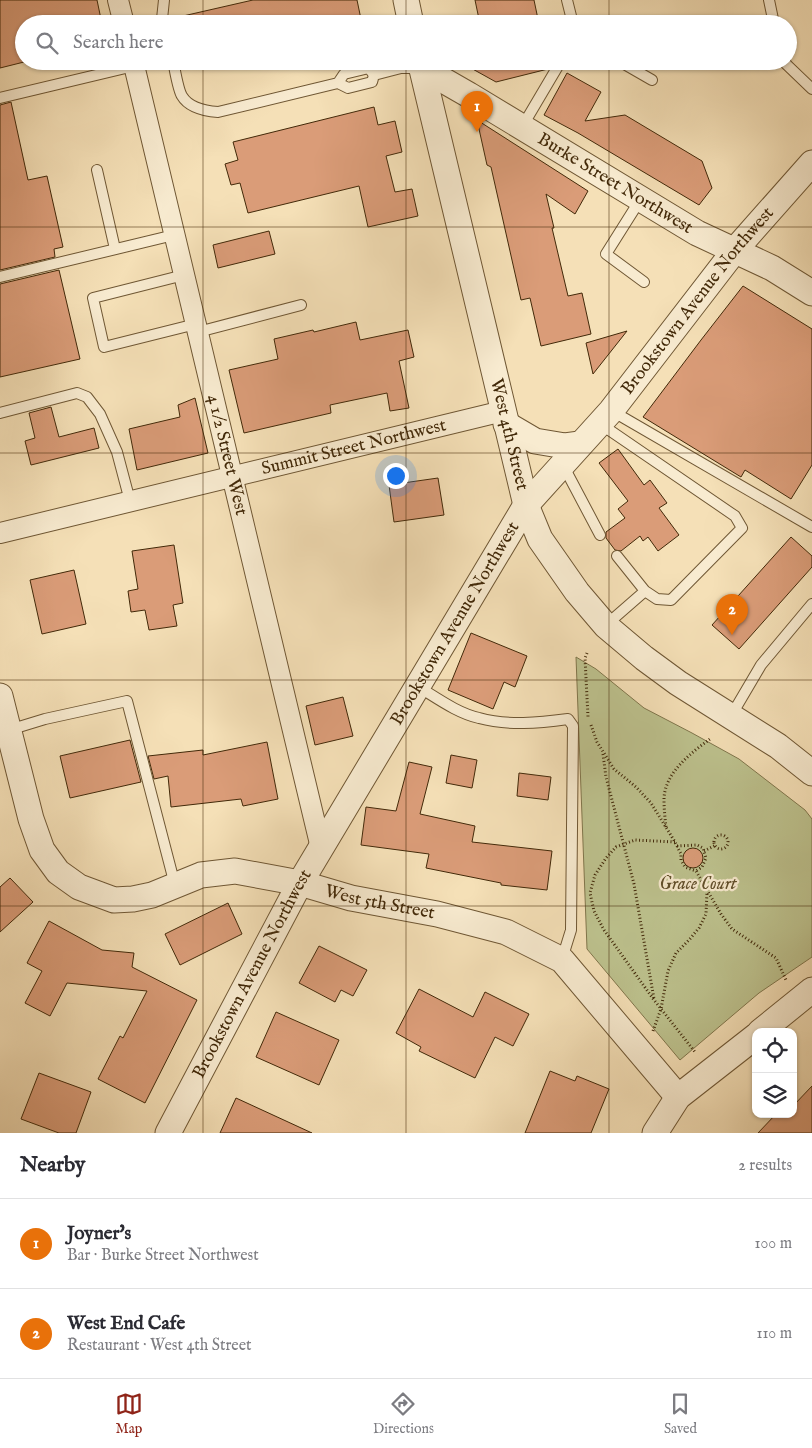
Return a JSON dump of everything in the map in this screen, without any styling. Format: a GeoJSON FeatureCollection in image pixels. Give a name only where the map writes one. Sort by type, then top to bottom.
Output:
{"type":"FeatureCollection","features":[{"type":"Feature","properties":{"kind":"street"},"geometry":{"type":"LineString","coordinates":[[118,0],[122,15]]}},
{"type":"Feature","properties":{"kind":"street"},"geometry":{"type":"LineString","coordinates":[[406,0],[409,15]]}},
{"type":"Feature","properties":{"kind":"street","name":"4 1/2 Street West"},"geometry":{"type":"LineString","coordinates":[[134,70],[321,848]]}},
{"type":"Feature","properties":{"kind":"street","name":"West 4th Street"},"geometry":{"type":"LineString","coordinates":[[422,70],[526,505],[540,539],[576,592],[606,626],[644,658],[678,683],[778,746],[812,773]]}},
{"type":"Feature","properties":{"kind":"street","name":"Burke Street Northwest"},"geometry":{"type":"LineString","coordinates":[[429,70],[697,233],[772,268],[812,293]]}},
{"type":"Feature","properties":{"kind":"street","name":"Brookstown Avenue Northwest"},"geometry":{"type":"LineString","coordinates":[[168,1133],[300,883],[526,505],[605,417],[735,250],[812,163]]}},
{"type":"Feature","properties":{"kind":"street"},"geometry":{"type":"LineString","coordinates":[[504,417],[535,441],[565,446],[580,444]]}},
{"type":"Feature","properties":{"kind":"street","name":"Summit Street Northwest"},"geometry":{"type":"LineString","coordinates":[[0,533],[232,477],[504,417]]}},
{"type":"Feature","properties":{"kind":"street","name":"West 5th Street"},"geometry":{"type":"LineString","coordinates":[[0,696],[31,819],[42,850],[58,872],[79,887],[114,900],[133,899],[152,895],[201,875],[235,870],[300,883],[351,898],[437,914],[506,932],[562,960],[678,1098]]}},
{"type":"Feature","properties":{"kind":"street"},"geometry":{"type":"LineString","coordinates":[[765,1028],[812,990]]}},
{"type":"Feature","properties":{"kind":"street"},"geometry":{"type":"LineString","coordinates":[[655,1133],[678,1098],[752,1039]]}},
{"type":"Feature","properties":{"kind":"lane"},"geometry":{"type":"LineString","coordinates":[[162,15],[164,0]]}},
{"type":"Feature","properties":{"kind":"lane"},"geometry":{"type":"LineString","coordinates":[[567,0],[570,15]]}},
{"type":"Feature","properties":{"kind":"lane"},"geometry":{"type":"LineString","coordinates":[[769,0],[772,15]]}},
{"type":"Feature","properties":{"kind":"lane"},"geometry":{"type":"LineString","coordinates":[[0,98],[110,70]]}},
{"type":"Feature","properties":{"kind":"lane"},"geometry":{"type":"LineString","coordinates":[[175,70],[182,96],[194,107],[218,112],[338,83],[348,88],[372,82],[374,75],[393,70]]}},
{"type":"Feature","properties":{"kind":"lane"},"geometry":{"type":"LineString","coordinates":[[522,128],[556,70]]}},
{"type":"Feature","properties":{"kind":"lane"},"geometry":{"type":"LineString","coordinates":[[635,70],[652,80]]}},
{"type":"Feature","properties":{"kind":"lane"},"geometry":{"type":"LineString","coordinates":[[792,70],[812,89]]}},
{"type":"Feature","properties":{"kind":"lane"},"geometry":{"type":"LineString","coordinates":[[97,170],[115,250]]}},
{"type":"Feature","properties":{"kind":"lane"},"geometry":{"type":"LineString","coordinates":[[641,199],[606,254],[644,282]]}},
{"type":"Feature","properties":{"kind":"lane"},"geometry":{"type":"LineString","coordinates":[[0,277],[174,235]]}},
{"type":"Feature","properties":{"kind":"lane"},"geometry":{"type":"LineString","coordinates":[[184,274],[93,298],[104,348],[301,305]]}},
{"type":"Feature","properties":{"kind":"lane"},"geometry":{"type":"LineString","coordinates":[[0,413],[77,393],[87,397],[100,414],[117,452],[130,502]]}},
{"type":"Feature","properties":{"kind":"lane"},"geometry":{"type":"LineString","coordinates":[[605,417],[812,527]]}},
{"type":"Feature","properties":{"kind":"lane"},"geometry":{"type":"LineString","coordinates":[[605,417],[735,516],[742,528],[671,600],[657,599],[645,591],[617,556]]}},
{"type":"Feature","properties":{"kind":"lane"},"geometry":{"type":"LineString","coordinates":[[563,464],[600,535]]}},
{"type":"Feature","properties":{"kind":"lane"},"geometry":{"type":"LineString","coordinates":[[606,626],[645,591]]}},
{"type":"Feature","properties":{"kind":"lane"},"geometry":{"type":"LineString","coordinates":[[731,716],[761,665],[812,604]]}},
{"type":"Feature","properties":{"kind":"lane"},"geometry":{"type":"LineString","coordinates":[[417,686],[452,708],[478,718],[505,722],[546,722],[568,719],[573,726],[571,930],[562,960]]}},
{"type":"Feature","properties":{"kind":"lane"},"geometry":{"type":"LineString","coordinates":[[8,730],[45,719],[127,701],[175,885]]}},
{"type":"Feature","properties":{"kind":"path"},"geometry":{"type":"LineString","coordinates":[[587,653],[585,658],[588,716],[597,742],[603,752],[614,769],[636,787],[651,803],[676,844],[685,867],[696,871],[732,929],[776,958],[786,980]]}},
{"type":"Feature","properties":{"kind":"path"},"geometry":{"type":"LineString","coordinates":[[666,828],[664,798],[669,780],[679,765],[710,739]]}},
{"type":"Feature","properties":{"kind":"path"},"geometry":{"type":"LineString","coordinates":[[603,752],[606,777],[634,884],[654,1000]]}},
{"type":"Feature","properties":{"kind":"path"},"geometry":{"type":"LineString","coordinates":[[722,835],[726,837],[728,843],[725,847],[719,848],[716,845],[714,841],[717,836],[722,835]]}},
{"type":"Feature","properties":{"kind":"path"},"geometry":{"type":"LineString","coordinates":[[695,1052],[654,1000],[604,930],[594,911],[590,893],[595,875],[606,858],[616,847],[635,840],[697,845],[703,848],[706,858],[702,867],[696,871]]}},
{"type":"Feature","properties":{"kind":"path"},"geometry":{"type":"LineString","coordinates":[[704,851],[716,845]]}},
{"type":"Feature","properties":{"kind":"path"},"geometry":{"type":"LineString","coordinates":[[652,1031],[662,1009],[668,971],[676,953],[699,928],[706,914],[707,891]]}},
{"type":"Feature","properties":{"kind":"green space","name":"Grace Court"},"geometry":{"type":"Polygon","coordinates":[[[576,657],[596,669],[644,708],[739,759],[805,810],[812,819],[812,957],[759,993],[680,1060],[587,949],[576,657]]]}},
{"type":"Feature","properties":{"kind":"building"},"geometry":{"type":"Polygon","coordinates":[[[0,0],[97,0],[100,15],[15,15],[15,64],[0,68],[0,0]]]}},
{"type":"Feature","properties":{"kind":"building"},"geometry":{"type":"Polygon","coordinates":[[[253,0],[357,0],[360,15],[187,15],[253,0]]]}},
{"type":"Feature","properties":{"kind":"building"},"geometry":{"type":"Polygon","coordinates":[[[475,0],[534,0],[537,15],[478,15],[475,0]]]}},
{"type":"Feature","properties":{"kind":"building"},"geometry":{"type":"Polygon","coordinates":[[[474,70],[544,70],[496,82],[474,70]]]}},
{"type":"Feature","properties":{"kind":"building"},"geometry":{"type":"Polygon","coordinates":[[[567,73],[601,92],[585,121],[625,115],[702,161],[712,188],[699,205],[578,133],[544,115],[567,73]]]}},
{"type":"Feature","properties":{"kind":"building"},"geometry":{"type":"Polygon","coordinates":[[[11,102],[28,180],[47,176],[63,247],[54,249],[55,257],[0,270],[0,105],[11,102]]]}},
{"type":"Feature","properties":{"kind":"building"},"geometry":{"type":"Polygon","coordinates":[[[374,107],[378,125],[395,121],[402,152],[386,156],[395,192],[412,189],[418,216],[368,227],[359,186],[248,213],[240,183],[231,185],[225,164],[238,160],[233,142],[374,107]]]}},
{"type":"Feature","properties":{"kind":"building"},"geometry":{"type":"Polygon","coordinates":[[[477,120],[588,191],[575,214],[546,194],[568,296],[582,293],[591,334],[541,346],[530,298],[521,300],[491,167],[487,165],[477,120]]]}},
{"type":"Feature","properties":{"kind":"building"},"geometry":{"type":"Polygon","coordinates":[[[269,231],[275,254],[218,268],[213,245],[269,231]]]}},
{"type":"Feature","properties":{"kind":"building"},"geometry":{"type":"Polygon","coordinates":[[[59,270],[80,359],[0,377],[0,284],[59,270]]]}},
{"type":"Feature","properties":{"kind":"building"},"geometry":{"type":"Polygon","coordinates":[[[743,286],[812,329],[812,465],[791,499],[745,470],[741,477],[643,417],[743,286]]]}},
{"type":"Feature","properties":{"kind":"building"},"geometry":{"type":"Polygon","coordinates":[[[356,322],[360,340],[408,330],[414,357],[399,361],[409,408],[390,411],[387,393],[330,405],[331,413],[244,433],[229,370],[278,359],[274,339],[356,322]]]}},
{"type":"Feature","properties":{"kind":"building"},"geometry":{"type":"Polygon","coordinates":[[[627,331],[593,374],[586,343],[627,331]]]}},
{"type":"Feature","properties":{"kind":"building"},"geometry":{"type":"Polygon","coordinates":[[[195,398],[208,453],[137,470],[129,429],[180,417],[178,405],[195,398]]]}},
{"type":"Feature","properties":{"kind":"building"},"geometry":{"type":"Polygon","coordinates":[[[51,407],[59,437],[94,428],[99,448],[31,465],[25,441],[35,438],[29,413],[51,407]]]}},
{"type":"Feature","properties":{"kind":"building"},"geometry":{"type":"Polygon","coordinates":[[[618,449],[644,485],[650,480],[667,503],[659,508],[679,535],[658,551],[648,537],[643,541],[640,536],[621,551],[615,550],[606,538],[606,532],[625,518],[618,509],[628,501],[599,463],[618,449]]]}},
{"type":"Feature","properties":{"kind":"building"},"geometry":{"type":"Polygon","coordinates":[[[438,478],[444,515],[394,522],[389,485],[438,478]]]}},
{"type":"Feature","properties":{"kind":"building"},"geometry":{"type":"Polygon","coordinates":[[[791,537],[812,556],[812,567],[739,649],[712,625],[791,537]]]}},
{"type":"Feature","properties":{"kind":"building"},"geometry":{"type":"Polygon","coordinates":[[[174,545],[183,603],[173,605],[177,626],[149,630],[145,610],[131,612],[128,591],[138,589],[132,551],[174,545]]]}},
{"type":"Feature","properties":{"kind":"building"},"geometry":{"type":"Polygon","coordinates":[[[74,570],[86,624],[42,634],[30,580],[74,570]]]}},
{"type":"Feature","properties":{"kind":"building"},"geometry":{"type":"Polygon","coordinates":[[[471,633],[527,656],[515,687],[504,682],[493,709],[448,690],[471,633]]]}},
{"type":"Feature","properties":{"kind":"building"},"geometry":{"type":"Polygon","coordinates":[[[343,697],[353,736],[315,745],[306,706],[343,697]]]}},
{"type":"Feature","properties":{"kind":"building"},"geometry":{"type":"Polygon","coordinates":[[[130,740],[141,782],[70,798],[60,756],[130,740]]]}},
{"type":"Feature","properties":{"kind":"building"},"geometry":{"type":"Polygon","coordinates":[[[267,742],[278,799],[243,806],[241,799],[171,807],[168,776],[154,779],[148,756],[203,750],[203,755],[267,742]]]}},
{"type":"Feature","properties":{"kind":"building"},"geometry":{"type":"Polygon","coordinates":[[[451,755],[477,760],[472,788],[446,783],[451,755]]]}},
{"type":"Feature","properties":{"kind":"building"},"geometry":{"type":"Polygon","coordinates":[[[409,762],[432,767],[420,814],[475,826],[472,842],[552,851],[547,890],[501,885],[501,883],[426,868],[429,854],[361,845],[366,807],[396,811],[409,762]]]}},
{"type":"Feature","properties":{"kind":"building"},"geometry":{"type":"Polygon","coordinates":[[[519,773],[551,777],[548,800],[517,796],[519,773]]]}},
{"type":"Feature","properties":{"kind":"building"},"geometry":{"type":"Polygon","coordinates":[[[693,848],[700,851],[703,858],[700,865],[693,868],[686,865],[683,858],[686,851],[693,848]]]}},
{"type":"Feature","properties":{"kind":"building"},"geometry":{"type":"Polygon","coordinates":[[[10,878],[33,902],[0,932],[0,887],[10,878]]]}},
{"type":"Feature","properties":{"kind":"building"},"geometry":{"type":"Polygon","coordinates":[[[228,903],[242,934],[180,965],[165,934],[228,903]]]}},
{"type":"Feature","properties":{"kind":"building"},"geometry":{"type":"Polygon","coordinates":[[[49,921],[102,950],[134,953],[132,967],[197,1000],[145,1103],[98,1079],[120,1036],[123,1038],[147,991],[67,983],[50,1016],[25,1003],[42,971],[27,963],[49,921]]]}},
{"type":"Feature","properties":{"kind":"building"},"geometry":{"type":"Polygon","coordinates":[[[319,946],[367,970],[353,996],[341,990],[335,1002],[299,983],[319,946]]]}},
{"type":"Feature","properties":{"kind":"building"},"geometry":{"type":"Polygon","coordinates":[[[419,989],[473,1017],[485,992],[529,1014],[513,1046],[495,1037],[475,1078],[419,1051],[421,1047],[396,1033],[419,989]]]}},
{"type":"Feature","properties":{"kind":"building"},"geometry":{"type":"Polygon","coordinates":[[[276,1012],[339,1040],[319,1085],[256,1057],[276,1012]]]}},
{"type":"Feature","properties":{"kind":"building"},"geometry":{"type":"Polygon","coordinates":[[[550,1071],[575,1081],[577,1076],[609,1089],[591,1133],[525,1133],[550,1071]]]}},
{"type":"Feature","properties":{"kind":"building"},"geometry":{"type":"Polygon","coordinates":[[[39,1073],[91,1092],[76,1133],[59,1133],[21,1119],[39,1073]]]}},
{"type":"Feature","properties":{"kind":"building"},"geometry":{"type":"Polygon","coordinates":[[[812,1086],[812,1133],[758,1133],[772,1118],[797,1118],[797,1102],[812,1086]]]}},
{"type":"Feature","properties":{"kind":"building"},"geometry":{"type":"Polygon","coordinates":[[[236,1098],[312,1133],[220,1133],[236,1098]]]}},
{"type":"Feature","properties":{"kind":"place","name":"Joyner's"},"geometry":{"type":"Point","coordinates":[477,132]}},
{"type":"Feature","properties":{"kind":"place","name":"West End Cafe"},"geometry":{"type":"Point","coordinates":[732,635]}}]}
